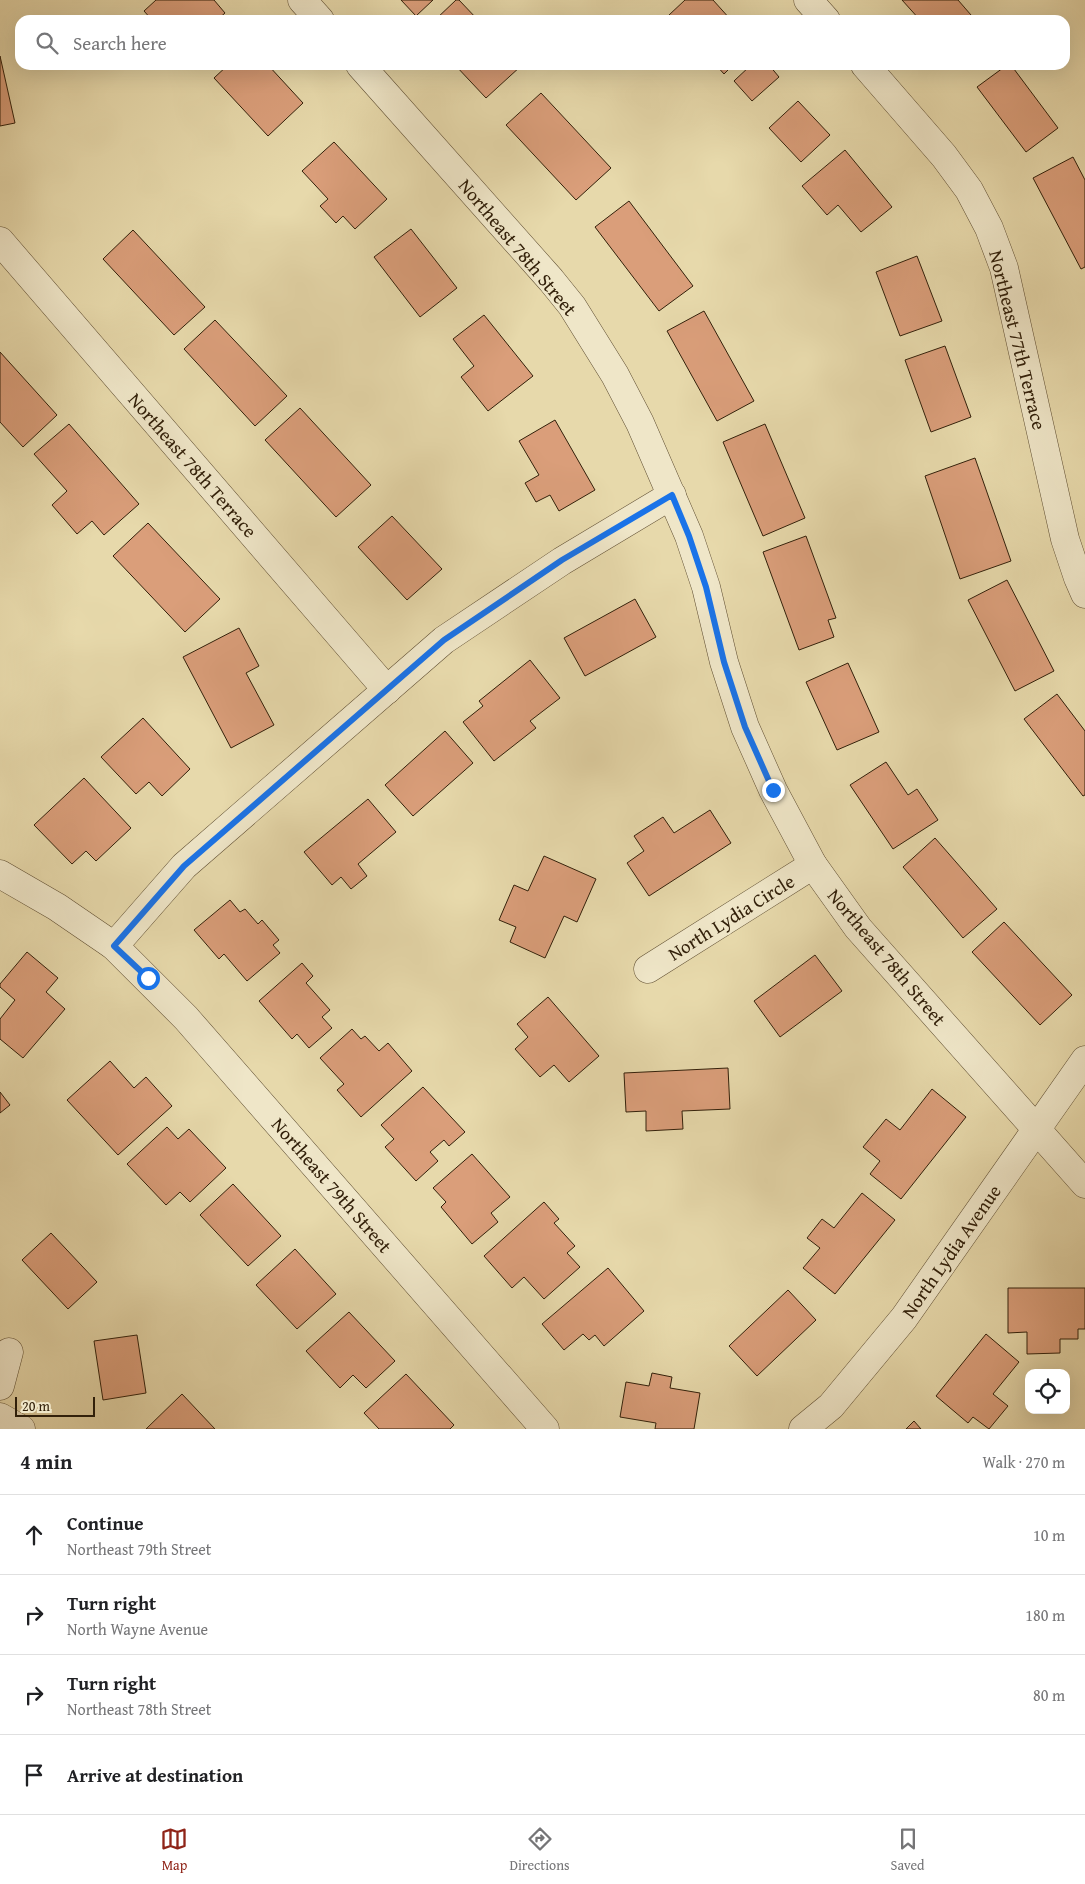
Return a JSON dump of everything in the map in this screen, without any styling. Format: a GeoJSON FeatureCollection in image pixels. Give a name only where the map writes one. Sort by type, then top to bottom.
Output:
{"type":"FeatureCollection","features":[{"type":"Feature","properties":{"kind":"street"},"geometry":{"type":"LineString","coordinates":[[302,0],[316,15]]}},
{"type":"Feature","properties":{"kind":"street"},"geometry":{"type":"LineString","coordinates":[[808,0],[822,15]]}},
{"type":"Feature","properties":{"kind":"street","name":"Northeast 78th Street"},"geometry":{"type":"LineString","coordinates":[[364,70],[552,280],[572,306],[615,375],[640,423],[689,536],[706,587],[724,662],[745,727],[773,790],[813,865],[858,928],[1085,1184]]}},
{"type":"Feature","properties":{"kind":"street","name":"Northeast 77th Terrace"},"geometry":{"type":"LineString","coordinates":[[869,70],[944,156],[969,190],[989,228],[1004,268],[1065,539],[1085,594]]}},
{"type":"Feature","properties":{"kind":"street","name":"Northeast 78th Terrace"},"geometry":{"type":"LineString","coordinates":[[0,240],[387,690]]}},
{"type":"Feature","properties":{"kind":"street"},"geometry":{"type":"LineString","coordinates":[[114,946],[184,866],[444,640],[562,560],[672,495]]}},
{"type":"Feature","properties":{"kind":"street","name":"North Lydia Circle"},"geometry":{"type":"LineString","coordinates":[[648,968],[813,865]]}},
{"type":"Feature","properties":{"kind":"street","name":"Northeast 79th Street"},"geometry":{"type":"LineString","coordinates":[[0,874],[57,907],[114,946],[186,1018],[545,1429]]}},
{"type":"Feature","properties":{"kind":"street","name":"North Lydia Avenue"},"geometry":{"type":"LineString","coordinates":[[803,1429],[831,1406],[904,1318],[1085,1060]]}},
{"type":"Feature","properties":{"kind":"street"},"geometry":{"type":"LineString","coordinates":[[0,1386],[9,1352]]}},
{"type":"Feature","properties":{"kind":"street"},"geometry":{"type":"LineString","coordinates":[[0,1417],[21,1429]]}},
{"type":"Feature","properties":{"kind":"building"},"geometry":{"type":"Polygon","coordinates":[[[156,0],[214,0],[225,13],[223,15],[148,15],[144,11],[156,0]]]}},
{"type":"Feature","properties":{"kind":"building"},"geometry":{"type":"Polygon","coordinates":[[[401,0],[433,0],[417,15],[401,0]]]}},
{"type":"Feature","properties":{"kind":"building"},"geometry":{"type":"Polygon","coordinates":[[[456,0],[459,0],[473,15],[440,15],[456,0]]]}},
{"type":"Feature","properties":{"kind":"building"},"geometry":{"type":"Polygon","coordinates":[[[685,0],[713,0],[726,15],[669,15],[685,0]]]}},
{"type":"Feature","properties":{"kind":"building"},"geometry":{"type":"Polygon","coordinates":[[[902,0],[958,0],[971,15],[916,15],[902,0]]]}},
{"type":"Feature","properties":{"kind":"building"},"geometry":{"type":"Polygon","coordinates":[[[0,56],[15,123],[0,126],[0,56]]]}},
{"type":"Feature","properties":{"kind":"building"},"geometry":{"type":"Polygon","coordinates":[[[223,70],[273,70],[303,103],[268,136],[214,78],[223,70]]]}},
{"type":"Feature","properties":{"kind":"building"},"geometry":{"type":"Polygon","coordinates":[[[460,70],[517,70],[486,98],[460,70]]]}},
{"type":"Feature","properties":{"kind":"building"},"geometry":{"type":"Polygon","coordinates":[[[746,70],[773,70],[779,77],[752,101],[734,81],[746,70]]]}},
{"type":"Feature","properties":{"kind":"building"},"geometry":{"type":"Polygon","coordinates":[[[1000,70],[1015,70],[1058,128],[1026,152],[977,87],[1000,70]]]}},
{"type":"Feature","properties":{"kind":"building"},"geometry":{"type":"Polygon","coordinates":[[[541,93],[611,168],[576,200],[506,125],[541,93]]]}},
{"type":"Feature","properties":{"kind":"building"},"geometry":{"type":"Polygon","coordinates":[[[798,101],[830,135],[801,162],[769,128],[798,101]]]}},
{"type":"Feature","properties":{"kind":"building"},"geometry":{"type":"Polygon","coordinates":[[[334,142],[387,199],[355,229],[343,216],[336,223],[320,206],[328,199],[302,171],[334,142]]]}},
{"type":"Feature","properties":{"kind":"building"},"geometry":{"type":"Polygon","coordinates":[[[845,150],[892,207],[861,232],[838,205],[827,215],[802,186],[845,150]]]}},
{"type":"Feature","properties":{"kind":"building"},"geometry":{"type":"Polygon","coordinates":[[[1073,157],[1085,180],[1085,267],[1081,269],[1033,178],[1073,157]]]}},
{"type":"Feature","properties":{"kind":"building"},"geometry":{"type":"Polygon","coordinates":[[[629,201],[693,286],[659,311],[595,227],[629,201]]]}},
{"type":"Feature","properties":{"kind":"building"},"geometry":{"type":"Polygon","coordinates":[[[411,229],[457,288],[420,317],[374,257],[411,229]]]}},
{"type":"Feature","properties":{"kind":"building"},"geometry":{"type":"Polygon","coordinates":[[[133,230],[205,307],[174,335],[103,259],[133,230]]]}},
{"type":"Feature","properties":{"kind":"building"},"geometry":{"type":"Polygon","coordinates":[[[917,256],[942,321],[900,336],[876,272],[917,256]]]}},
{"type":"Feature","properties":{"kind":"building"},"geometry":{"type":"Polygon","coordinates":[[[704,311],[754,401],[717,421],[667,331],[704,311]]]}},
{"type":"Feature","properties":{"kind":"building"},"geometry":{"type":"Polygon","coordinates":[[[484,315],[533,376],[488,411],[461,377],[474,366],[453,339],[484,315]]]}},
{"type":"Feature","properties":{"kind":"building"},"geometry":{"type":"Polygon","coordinates":[[[215,320],[287,396],[255,426],[184,349],[215,320]]]}},
{"type":"Feature","properties":{"kind":"building"},"geometry":{"type":"Polygon","coordinates":[[[945,346],[971,417],[931,432],[905,360],[945,346]]]}},
{"type":"Feature","properties":{"kind":"building"},"geometry":{"type":"Polygon","coordinates":[[[0,352],[57,415],[23,447],[0,422],[0,352]]]}},
{"type":"Feature","properties":{"kind":"building"},"geometry":{"type":"Polygon","coordinates":[[[300,408],[371,485],[336,517],[265,440],[300,408]]]}},
{"type":"Feature","properties":{"kind":"building"},"geometry":{"type":"Polygon","coordinates":[[[555,420],[595,490],[559,511],[550,495],[536,502],[525,483],[539,475],[519,441],[555,420]]]}},
{"type":"Feature","properties":{"kind":"building"},"geometry":{"type":"Polygon","coordinates":[[[69,424],[139,504],[104,535],[92,521],[77,534],[52,505],[67,491],[34,454],[69,424]]]}},
{"type":"Feature","properties":{"kind":"building"},"geometry":{"type":"Polygon","coordinates":[[[765,424],[805,518],[763,536],[723,442],[765,424]]]}},
{"type":"Feature","properties":{"kind":"building"},"geometry":{"type":"Polygon","coordinates":[[[975,458],[1011,561],[960,579],[925,476],[975,458]]]}},
{"type":"Feature","properties":{"kind":"building"},"geometry":{"type":"Polygon","coordinates":[[[392,516],[442,569],[407,600],[358,547],[392,516]]]}},
{"type":"Feature","properties":{"kind":"building"},"geometry":{"type":"Polygon","coordinates":[[[148,523],[220,599],[185,632],[113,556],[148,523]]]}},
{"type":"Feature","properties":{"kind":"building"},"geometry":{"type":"Polygon","coordinates":[[[806,536],[836,618],[828,620],[834,637],[799,650],[763,552],[806,536]]]}},
{"type":"Feature","properties":{"kind":"building"},"geometry":{"type":"Polygon","coordinates":[[[1007,580],[1054,671],[1015,691],[968,600],[1007,580]]]}},
{"type":"Feature","properties":{"kind":"building"},"geometry":{"type":"Polygon","coordinates":[[[635,599],[656,637],[585,676],[564,638],[635,599]]]}},
{"type":"Feature","properties":{"kind":"building"},"geometry":{"type":"Polygon","coordinates":[[[239,628],[259,666],[246,673],[274,725],[231,748],[183,657],[239,628]]]}},
{"type":"Feature","properties":{"kind":"building"},"geometry":{"type":"Polygon","coordinates":[[[530,660],[560,698],[530,721],[536,728],[494,761],[463,722],[483,706],[479,701],[530,660]]]}},
{"type":"Feature","properties":{"kind":"building"},"geometry":{"type":"Polygon","coordinates":[[[848,663],[879,732],[837,750],[806,682],[848,663]]]}},
{"type":"Feature","properties":{"kind":"building"},"geometry":{"type":"Polygon","coordinates":[[[1057,694],[1085,731],[1085,795],[1083,796],[1024,719],[1057,694]]]}},
{"type":"Feature","properties":{"kind":"building"},"geometry":{"type":"Polygon","coordinates":[[[143,718],[190,769],[162,796],[149,782],[136,794],[101,757],[143,718]]]}},
{"type":"Feature","properties":{"kind":"building"},"geometry":{"type":"Polygon","coordinates":[[[445,731],[473,763],[413,816],[385,785],[445,731]]]}},
{"type":"Feature","properties":{"kind":"building"},"geometry":{"type":"Polygon","coordinates":[[[886,762],[908,795],[917,789],[938,820],[893,849],[850,785],[886,762]]]}},
{"type":"Feature","properties":{"kind":"building"},"geometry":{"type":"Polygon","coordinates":[[[84,778],[131,828],[96,861],[86,851],[72,864],[34,825],[84,778]]]}},
{"type":"Feature","properties":{"kind":"building"},"geometry":{"type":"Polygon","coordinates":[[[368,799],[396,832],[358,864],[367,876],[351,889],[341,877],[332,885],[304,852],[368,799]]]}},
{"type":"Feature","properties":{"kind":"building"},"geometry":{"type":"Polygon","coordinates":[[[710,810],[731,843],[649,896],[627,863],[644,851],[634,836],[663,817],[674,833],[710,810]]]}},
{"type":"Feature","properties":{"kind":"building"},"geometry":{"type":"Polygon","coordinates":[[[935,838],[997,909],[963,938],[903,867],[935,838]]]}},
{"type":"Feature","properties":{"kind":"building"},"geometry":{"type":"Polygon","coordinates":[[[544,856],[596,879],[577,922],[564,916],[545,958],[510,942],[516,927],[499,920],[514,885],[528,891],[544,856]]]}},
{"type":"Feature","properties":{"kind":"building"},"geometry":{"type":"Polygon","coordinates":[[[230,900],[240,912],[245,909],[258,924],[262,920],[279,940],[273,945],[280,953],[247,981],[224,954],[219,959],[194,930],[230,900]]]}},
{"type":"Feature","properties":{"kind":"building"},"geometry":{"type":"Polygon","coordinates":[[[1004,922],[1072,995],[1040,1025],[972,952],[1004,922]]]}},
{"type":"Feature","properties":{"kind":"building"},"geometry":{"type":"Polygon","coordinates":[[[27,952],[58,978],[46,992],[65,1009],[23,1058],[0,1039],[0,1019],[15,1000],[0,987],[0,984],[27,952]]]}},
{"type":"Feature","properties":{"kind":"building"},"geometry":{"type":"Polygon","coordinates":[[[815,955],[842,991],[780,1037],[754,1001],[815,955]]]}},
{"type":"Feature","properties":{"kind":"building"},"geometry":{"type":"Polygon","coordinates":[[[302,963],[313,976],[306,983],[330,1010],[322,1017],[332,1028],[309,1048],[297,1034],[292,1039],[259,1001],[302,963]]]}},
{"type":"Feature","properties":{"kind":"building"},"geometry":{"type":"Polygon","coordinates":[[[548,997],[599,1056],[569,1082],[554,1065],[540,1077],[515,1049],[528,1037],[517,1024],[548,997]]]}},
{"type":"Feature","properties":{"kind":"building"},"geometry":{"type":"Polygon","coordinates":[[[352,1029],[361,1039],[365,1036],[379,1051],[388,1043],[412,1071],[361,1117],[337,1090],[344,1084],[320,1058],[352,1029]]]}},
{"type":"Feature","properties":{"kind":"building"},"geometry":{"type":"Polygon","coordinates":[[[110,1061],[134,1088],[146,1077],[172,1106],[118,1155],[67,1100],[110,1061]]]}},
{"type":"Feature","properties":{"kind":"building"},"geometry":{"type":"Polygon","coordinates":[[[728,1068],[730,1109],[682,1111],[683,1129],[646,1131],[646,1111],[626,1112],[624,1073],[728,1068]]]}},
{"type":"Feature","properties":{"kind":"building"},"geometry":{"type":"Polygon","coordinates":[[[423,1087],[465,1132],[449,1146],[444,1140],[430,1152],[438,1161],[416,1181],[385,1147],[394,1139],[381,1125],[423,1087]]]}},
{"type":"Feature","properties":{"kind":"building"},"geometry":{"type":"Polygon","coordinates":[[[932,1089],[966,1117],[901,1199],[870,1174],[880,1161],[863,1147],[886,1119],[900,1130],[932,1089]]]}},
{"type":"Feature","properties":{"kind":"building"},"geometry":{"type":"Polygon","coordinates":[[[0,1092],[10,1105],[0,1113],[0,1092]]]}},
{"type":"Feature","properties":{"kind":"building"},"geometry":{"type":"Polygon","coordinates":[[[167,1127],[178,1139],[189,1129],[226,1168],[190,1202],[180,1192],[166,1205],[127,1164],[167,1127]]]}},
{"type":"Feature","properties":{"kind":"building"},"geometry":{"type":"Polygon","coordinates":[[[472,1154],[510,1197],[491,1213],[498,1222],[472,1244],[441,1207],[446,1202],[433,1188],[472,1154]]]}},
{"type":"Feature","properties":{"kind":"building"},"geometry":{"type":"Polygon","coordinates":[[[233,1184],[281,1236],[248,1266],[200,1215],[233,1184]]]}},
{"type":"Feature","properties":{"kind":"building"},"geometry":{"type":"Polygon","coordinates":[[[862,1193],[895,1220],[835,1294],[803,1268],[820,1248],[807,1238],[822,1219],[834,1228],[862,1193]]]}},
{"type":"Feature","properties":{"kind":"building"},"geometry":{"type":"Polygon","coordinates":[[[544,1202],[559,1219],[554,1223],[575,1246],[567,1253],[580,1267],[544,1299],[524,1277],[512,1288],[484,1256],[544,1202]]]}},
{"type":"Feature","properties":{"kind":"building"},"geometry":{"type":"Polygon","coordinates":[[[51,1233],[97,1282],[68,1309],[22,1260],[51,1233]]]}},
{"type":"Feature","properties":{"kind":"building"},"geometry":{"type":"Polygon","coordinates":[[[295,1249],[336,1294],[297,1329],[256,1285],[295,1249]]]}},
{"type":"Feature","properties":{"kind":"building"},"geometry":{"type":"Polygon","coordinates":[[[608,1268],[644,1311],[604,1346],[595,1335],[589,1340],[583,1334],[564,1350],[542,1324],[608,1268]]]}},
{"type":"Feature","properties":{"kind":"building"},"geometry":{"type":"Polygon","coordinates":[[[1008,1288],[1085,1288],[1085,1329],[1078,1329],[1078,1339],[1060,1339],[1060,1353],[1027,1354],[1027,1332],[1008,1333],[1008,1288]]]}},
{"type":"Feature","properties":{"kind":"building"},"geometry":{"type":"Polygon","coordinates":[[[788,1290],[816,1320],[757,1376],[729,1346],[788,1290]]]}},
{"type":"Feature","properties":{"kind":"building"},"geometry":{"type":"Polygon","coordinates":[[[349,1312],[395,1361],[366,1388],[353,1375],[340,1388],[306,1351],[349,1312]]]}},
{"type":"Feature","properties":{"kind":"building"},"geometry":{"type":"Polygon","coordinates":[[[986,1334],[1019,1362],[993,1394],[1008,1406],[989,1429],[973,1417],[968,1423],[936,1396],[986,1334]]]}},
{"type":"Feature","properties":{"kind":"building"},"geometry":{"type":"Polygon","coordinates":[[[137,1335],[146,1393],[103,1400],[94,1341],[137,1335]]]}},
{"type":"Feature","properties":{"kind":"building"},"geometry":{"type":"Polygon","coordinates":[[[652,1373],[672,1377],[670,1388],[700,1393],[694,1429],[655,1429],[656,1423],[620,1417],[626,1382],[649,1386],[652,1373]]]}},
{"type":"Feature","properties":{"kind":"building"},"geometry":{"type":"Polygon","coordinates":[[[406,1374],[454,1425],[450,1429],[379,1429],[364,1413],[406,1374]]]}},
{"type":"Feature","properties":{"kind":"building"},"geometry":{"type":"Polygon","coordinates":[[[182,1394],[215,1429],[146,1429],[182,1394]]]}},
{"type":"Feature","properties":{"kind":"building"},"geometry":{"type":"Polygon","coordinates":[[[914,1421],[921,1429],[906,1429],[914,1421]]]}},
{"type":"Feature","properties":{"kind":"route"},"geometry":{"type":"LineString","coordinates":[[148,978],[114,946],[184,866],[444,640],[562,560],[672,495],[689,536],[706,587],[724,662],[745,727],[773,790]]}}]}
